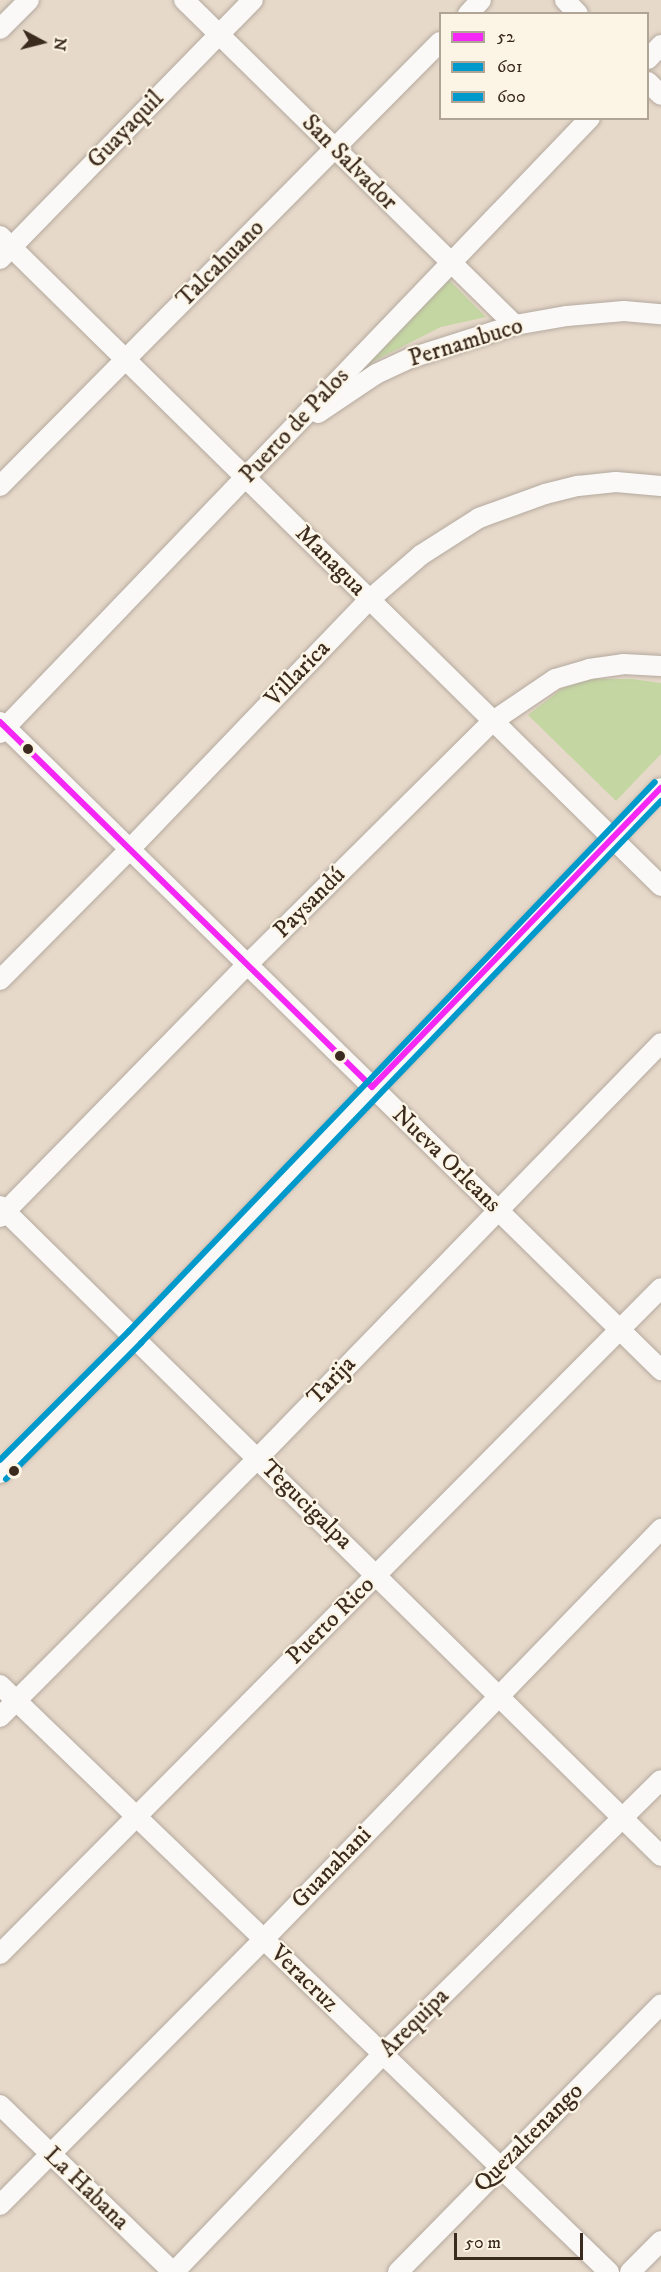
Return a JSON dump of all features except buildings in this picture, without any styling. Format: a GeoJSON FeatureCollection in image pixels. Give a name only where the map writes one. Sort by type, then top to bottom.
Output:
{"type":"FeatureCollection","features":[{"type":"Feature","properties":{"kind":"street"},"geometry":{"type":"LineString","coordinates":[[0,29],[29,0]]}},
{"type":"Feature","properties":{"kind":"street","name":"San Salvador"},"geometry":{"type":"LineString","coordinates":[[184,0],[515,325]]}},
{"type":"Feature","properties":{"kind":"street","name":"Guayaquil"},"geometry":{"type":"LineString","coordinates":[[4,248],[253,0]]}},
{"type":"Feature","properties":{"kind":"street"},"geometry":{"type":"LineString","coordinates":[[470,12],[481,0]]}},
{"type":"Feature","properties":{"kind":"street"},"geometry":{"type":"LineString","coordinates":[[565,0],[576,12]]}},
{"type":"Feature","properties":{"kind":"street","name":"Talcahuano"},"geometry":{"type":"LineString","coordinates":[[0,486],[439,44]]}},
{"type":"Feature","properties":{"kind":"street"},"geometry":{"type":"LineString","coordinates":[[649,58],[661,45]]}},
{"type":"Feature","properties":{"kind":"street"},"geometry":{"type":"LineString","coordinates":[[649,83],[661,95]]}},
{"type":"Feature","properties":{"kind":"street","name":"Puerto de Palos"},"geometry":{"type":"LineString","coordinates":[[2,728],[246,478],[588,120]]}},
{"type":"Feature","properties":{"kind":"street","name":"Managua"},"geometry":{"type":"LineString","coordinates":[[4,248],[126,358],[661,886]]}},
{"type":"Feature","properties":{"kind":"street","name":"Pernambuco"},"geometry":{"type":"LineString","coordinates":[[290,430],[376,374],[411,358],[515,325],[567,316],[624,311],[661,314]]}},
{"type":"Feature","properties":{"kind":"street","name":"Villarica"},"geometry":{"type":"LineString","coordinates":[[0,980],[129,850],[369,600],[421,555],[479,518],[509,506],[578,486],[616,482],[661,486]]}},
{"type":"Feature","properties":{"kind":"street","name":"Paysandú"},"geometry":{"type":"LineString","coordinates":[[2,1212],[493,721],[555,679],[589,669],[624,664],[661,666]]}},
{"type":"Feature","properties":{"kind":"street","name":"Nueva Orleans"},"geometry":{"type":"LineString","coordinates":[[2,728],[661,1370]]}},
{"type":"Feature","properties":{"kind":"street"},"geometry":{"type":"LineString","coordinates":[[0,1473],[135,1337],[372,1087],[661,788]]}},
{"type":"Feature","properties":{"kind":"street","name":"Tarija"},"geometry":{"type":"LineString","coordinates":[[0,1717],[258,1458],[661,1043]]}},
{"type":"Feature","properties":{"kind":"street","name":"Tegucigalpa"},"geometry":{"type":"LineString","coordinates":[[2,1212],[135,1337],[661,1856]]}},
{"type":"Feature","properties":{"kind":"street","name":"Puerto Rico"},"geometry":{"type":"LineString","coordinates":[[0,1954],[661,1288]]}},
{"type":"Feature","properties":{"kind":"street","name":"Guanahani"},"geometry":{"type":"LineString","coordinates":[[0,2205],[48,2154],[264,1939],[661,1529]]}},
{"type":"Feature","properties":{"kind":"street","name":"Veracruz"},"geometry":{"type":"LineString","coordinates":[[0,1684],[609,2272]]}},
{"type":"Feature","properties":{"kind":"street","name":"Arequipa"},"geometry":{"type":"LineString","coordinates":[[173,2272],[383,2054],[661,1780]]}},
{"type":"Feature","properties":{"kind":"street","name":"Quezaltenango"},"geometry":{"type":"LineString","coordinates":[[398,2272],[661,2004]]}},
{"type":"Feature","properties":{"kind":"street","name":"La Habana"},"geometry":{"type":"LineString","coordinates":[[0,2105],[48,2154],[173,2272]]}},
{"type":"Feature","properties":{"kind":"street"},"geometry":{"type":"LineString","coordinates":[[630,2272],[661,2241]]}},
{"type":"Feature","properties":{"kind":"green space"},"geometry":{"type":"Polygon","coordinates":[[[449,280],[486,317],[441,327],[366,365],[449,280]]]}},
{"type":"Feature","properties":{"kind":"green space"},"geometry":{"type":"Polygon","coordinates":[[[591,679],[632,679],[661,683],[661,754],[616,801],[528,715],[563,688],[591,679]]]}},
{"type":"Feature","properties":{"kind":"transit line","name":"52"},"geometry":{"type":"LineString","coordinates":[[0,722],[372,1087]]}},
{"type":"Feature","properties":{"kind":"transit line","name":"600"},"geometry":{"type":"LineString","coordinates":[[0,1460],[129,1331],[655,782]]}},
{"type":"Feature","properties":{"kind":"transit line","name":"52"},"geometry":{"type":"LineString","coordinates":[[372,1087],[661,788]]}},
{"type":"Feature","properties":{"kind":"transit line","name":"601"},"geometry":{"type":"LineString","coordinates":[[6,1479],[141,1343],[661,801]]}}]}
